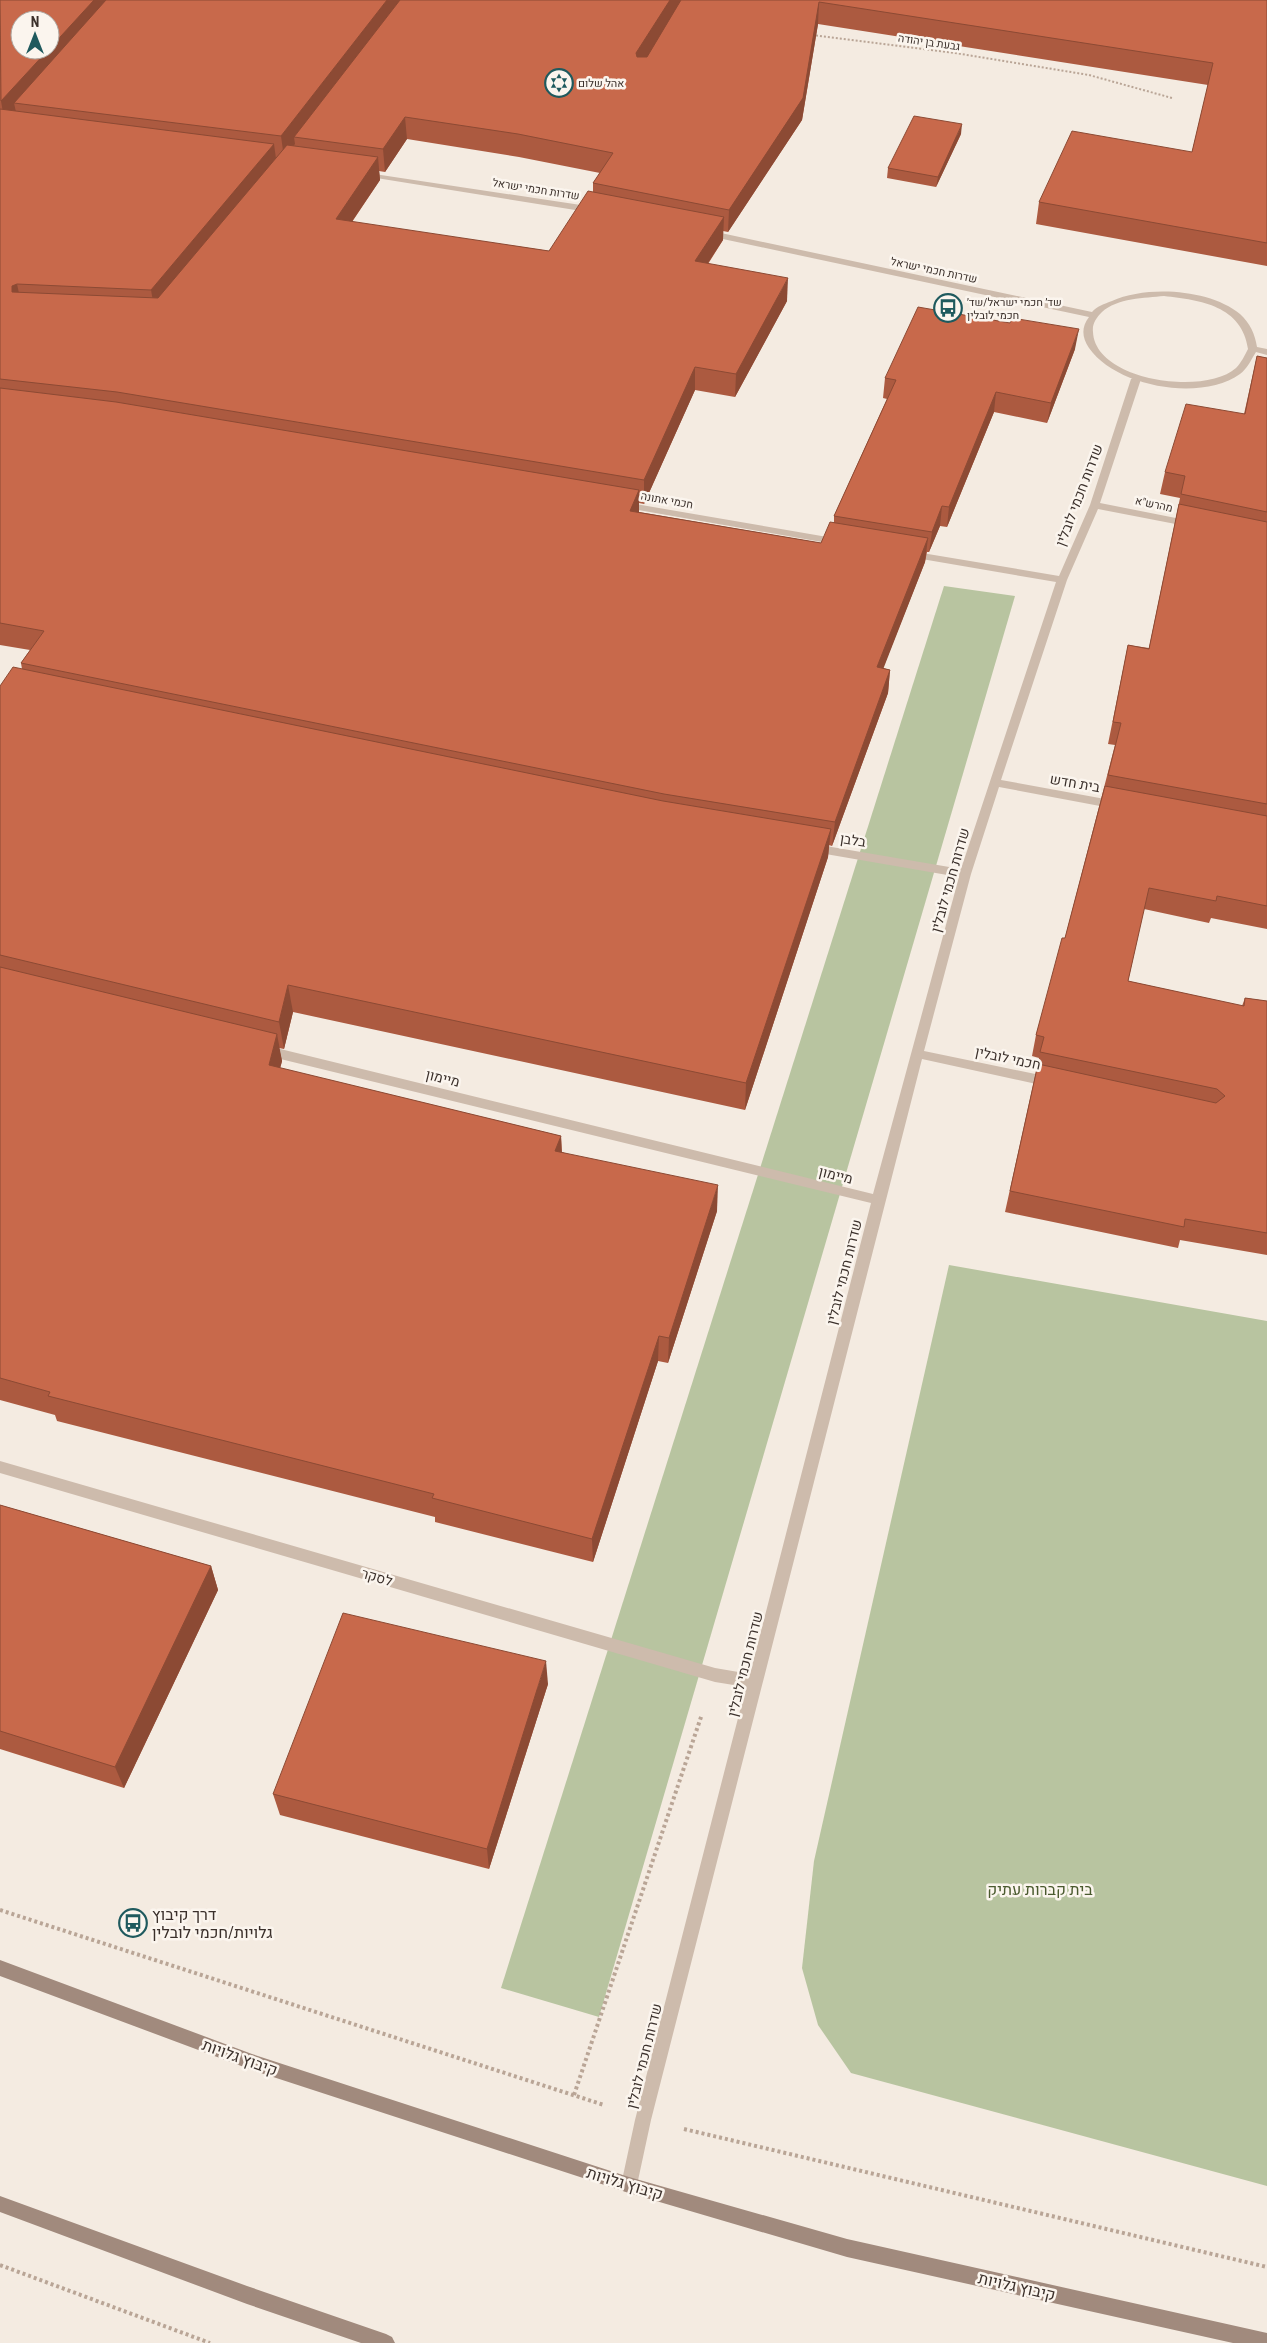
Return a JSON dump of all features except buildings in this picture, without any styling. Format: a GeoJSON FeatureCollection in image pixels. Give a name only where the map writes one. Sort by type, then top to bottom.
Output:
{"type":"FeatureCollection","features":[{"type":"Feature","properties":{"kind":"main road","name":"קיבוץ גלויות"},"geometry":{"type":"LineString","coordinates":[[0,1968],[252,2062],[629,2185],[847,2248],[1267,2342]]}},
{"type":"Feature","properties":{"kind":"main road"},"geometry":{"type":"LineString","coordinates":[[0,2204],[247,2295],[386,2343]]}},
{"type":"Feature","properties":{"kind":"street","name":"שדרות חכמי ישראל"},"geometry":{"type":"LineString","coordinates":[[355,173],[539,200],[604,212]]}},
{"type":"Feature","properties":{"kind":"street","name":"שדרות חכמי ישראל"},"geometry":{"type":"LineString","coordinates":[[699,231],[1092,315]]}},
{"type":"Feature","properties":{"kind":"street"},"geometry":{"type":"LineString","coordinates":[[1164,293],[1192,296],[1215,304],[1236,316],[1250,332],[1253,349],[1240,370],[1224,378],[1197,385],[1166,385],[1136,379],[1120,373],[1100,360],[1088,344],[1086,329],[1092,315],[1115,300],[1138,294],[1164,293]]}},
{"type":"Feature","properties":{"kind":"street"},"geometry":{"type":"LineString","coordinates":[[1253,349],[1267,352]]}},
{"type":"Feature","properties":{"kind":"street","name":"שדרות חכמי לובלין"},"geometry":{"type":"LineString","coordinates":[[629,2185],[645,2110],[878,1200],[965,874],[1062,580],[1095,505],[1136,379]]}},
{"type":"Feature","properties":{"kind":"street","name":"חכמי אתונה"},"geometry":{"type":"LineString","coordinates":[[611,503],[846,543]]}},
{"type":"Feature","properties":{"kind":"street","name":"מהרש\"א"},"geometry":{"type":"LineString","coordinates":[[1095,505],[1200,526]]}},
{"type":"Feature","properties":{"kind":"street"},"geometry":{"type":"LineString","coordinates":[[895,551],[1062,580]]}},
{"type":"Feature","properties":{"kind":"street","name":"בית חדש"},"geometry":{"type":"LineString","coordinates":[[996,784],[1131,808]]}},
{"type":"Feature","properties":{"kind":"street","name":"בלבן"},"geometry":{"type":"LineString","coordinates":[[800,846],[965,874]]}},
{"type":"Feature","properties":{"kind":"street","name":"מיימון"},"geometry":{"type":"LineString","coordinates":[[250,1047],[878,1200]]}},
{"type":"Feature","properties":{"kind":"street","name":"חכמי לובלין"},"geometry":{"type":"LineString","coordinates":[[918,1054],[1064,1085]]}},
{"type":"Feature","properties":{"kind":"street","name":"לסקר"},"geometry":{"type":"LineString","coordinates":[[0,1467],[714,1675],[756,1682]]}},
{"type":"Feature","properties":{"kind":"path","name":"גבעת בן יהודה"},"geometry":{"type":"LineString","coordinates":[[808,34],[955,53],[1089,75],[1172,98]]}},
{"type":"Feature","properties":{"kind":"path"},"geometry":{"type":"LineString","coordinates":[[0,2265],[210,2343]]}},
{"type":"Feature","properties":{"kind":"green space"},"geometry":{"type":"Polygon","coordinates":[[[944,586],[1015,596],[599,2017],[501,1988],[944,586]]]}},
{"type":"Feature","properties":{"kind":"green space","name":"בית קברות עתיק"},"geometry":{"type":"Polygon","coordinates":[[[949,1265],[1267,1321],[1267,2186],[851,2073],[818,2025],[802,1968],[814,1861],[949,1265]]]}},
{"type":"Feature","properties":{"kind":"place","name":"אהל שלום"},"geometry":{"type":"Point","coordinates":[559,83]}},
{"type":"Feature","properties":{"kind":"place","name":"שד׳ חכמי ישראל/שד׳ חכמי לובלין"},"geometry":{"type":"Point","coordinates":[948,308]}},
{"type":"Feature","properties":{"kind":"place","name":"דרך קיבוץ גלויות/חכמי לובלין"},"geometry":{"type":"Point","coordinates":[133,1923]}}]}
